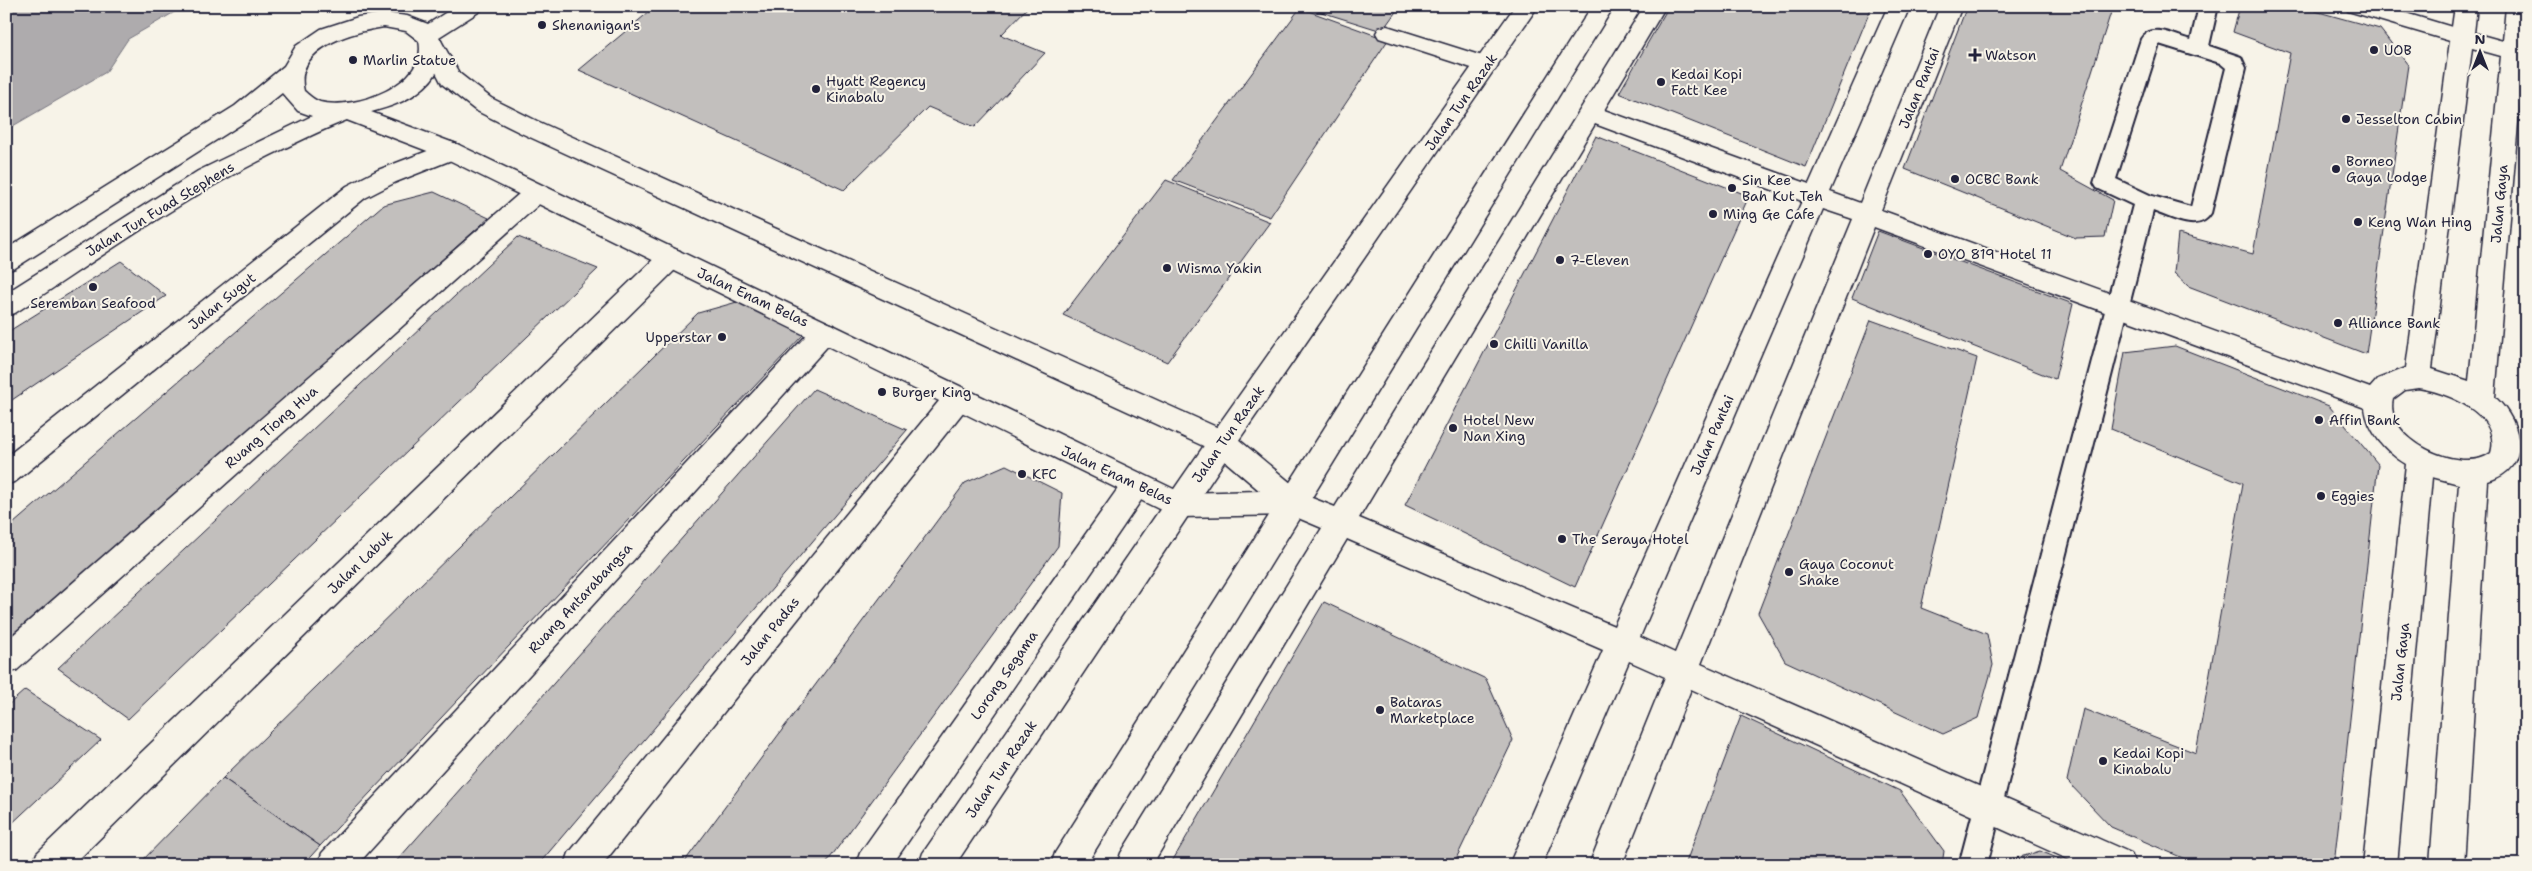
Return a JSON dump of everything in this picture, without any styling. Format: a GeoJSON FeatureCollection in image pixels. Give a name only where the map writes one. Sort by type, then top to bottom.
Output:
{"type":"FeatureCollection","features":[{"type":"Feature","properties":{"kind":"main road"},"geometry":{"type":"LineString","coordinates":[[6,261],[228,121],[276,86],[292,70],[298,60],[319,41],[333,33],[364,22],[390,6]]}},
{"type":"Feature","properties":{"kind":"main road"},"geometry":{"type":"LineString","coordinates":[[427,35],[472,6]]}},
{"type":"Feature","properties":{"kind":"main road","name":"Jalan Tun Razak"},"geometry":{"type":"LineString","coordinates":[[935,865],[1222,442],[1527,6]]}},
{"type":"Feature","properties":{"kind":"main road"},"geometry":{"type":"LineString","coordinates":[[1067,865],[1603,6]]}},
{"type":"Feature","properties":{"kind":"main road"},"geometry":{"type":"LineString","coordinates":[[1133,865],[1655,6]]}},
{"type":"Feature","properties":{"kind":"main road","name":"Jalan Pantai"},"geometry":{"type":"LineString","coordinates":[[1525,865],[1899,6]]}},
{"type":"Feature","properties":{"kind":"main road","name":"Jalan Pantai"},"geometry":{"type":"LineString","coordinates":[[1605,865],[1951,6]]}},
{"type":"Feature","properties":{"kind":"main road"},"geometry":{"type":"LineString","coordinates":[[2356,6],[2519,54]]}},
{"type":"Feature","properties":{"kind":"main road"},"geometry":{"type":"LineString","coordinates":[[2418,377],[2466,6]]}},
{"type":"Feature","properties":{"kind":"main road","name":"Jalan Gaya"},"geometry":{"type":"LineString","coordinates":[[2481,401],[2519,54],[2517,6]]}},
{"type":"Feature","properties":{"kind":"main road"},"geometry":{"type":"LineString","coordinates":[[364,22],[384,20],[402,22],[416,27],[427,35],[450,78],[483,104],[547,135],[1222,442],[1294,503],[1622,643],[2119,865]]}},
{"type":"Feature","properties":{"kind":"main road"},"geometry":{"type":"LineString","coordinates":[[1387,33],[1487,65]]}},
{"type":"Feature","properties":{"kind":"main road"},"geometry":{"type":"LineString","coordinates":[[292,70],[291,84],[296,97],[308,106],[326,111],[347,111],[370,107],[392,99],[410,88],[424,74],[432,60],[432,46],[427,35]]}},
{"type":"Feature","properties":{"kind":"main road","name":"Jalan Enam Belas"},"geometry":{"type":"LineString","coordinates":[[347,111],[451,151],[1179,505],[1294,503]]}},
{"type":"Feature","properties":{"kind":"main road","name":"Jalan Tun Fuad Stephens"},"geometry":{"type":"LineString","coordinates":[[6,306],[207,177],[295,133],[347,111]]}},
{"type":"Feature","properties":{"kind":"main road"},"geometry":{"type":"LineString","coordinates":[[1591,114],[2378,402]]}},
{"type":"Feature","properties":{"kind":"main road","name":"Jalan Sugut"},"geometry":{"type":"LineString","coordinates":[[6,473],[356,192],[387,176],[451,151]]}},
{"type":"Feature","properties":{"kind":"main road","name":"Ruang Tiong Hua"},"geometry":{"type":"LineString","coordinates":[[6,660],[536,193]]}},
{"type":"Feature","properties":{"kind":"main road","name":"Jalan Labuk"},"geometry":{"type":"LineString","coordinates":[[49,865],[671,258]]}},
{"type":"Feature","properties":{"kind":"main road","name":"Ruang Antarabangsa"},"geometry":{"type":"LineString","coordinates":[[334,865],[826,332]]}},
{"type":"Feature","properties":{"kind":"main road"},"geometry":{"type":"LineString","coordinates":[[2418,377],[2439,380],[2461,389],[2481,401],[2494,413],[2516,454],[2490,470],[2474,474],[2438,467],[2420,459],[2405,449],[2393,437],[2379,413],[2378,402],[2382,391],[2390,383],[2402,378],[2418,377]]}},
{"type":"Feature","properties":{"kind":"main road","name":"Jalan Padas"},"geometry":{"type":"LineString","coordinates":[[581,865],[958,398]]}},
{"type":"Feature","properties":{"kind":"main road","name":"Jalan Gaya"},"geometry":{"type":"LineString","coordinates":[[2380,865],[2420,459]]}},
{"type":"Feature","properties":{"kind":"main road"},"geometry":{"type":"LineString","coordinates":[[2447,865],[2474,474]]}},
{"type":"Feature","properties":{"kind":"main road","name":"Lorong Segama"},"geometry":{"type":"LineString","coordinates":[[872,865],[1136,485]]}},
{"type":"Feature","properties":{"kind":"lane"},"geometry":{"type":"LineString","coordinates":[[2198,49],[2209,6]]}},
{"type":"Feature","properties":{"kind":"lane"},"geometry":{"type":"LineString","coordinates":[[2154,36],[2227,58],[2234,62],[2236,68],[2200,213],[2196,217],[2188,216],[2145,201],[2110,187],[2104,183],[2104,178],[2150,39],[2154,36]]}},
{"type":"Feature","properties":{"kind":"lane"},"geometry":{"type":"LineString","coordinates":[[1973,865],[2145,201]]}},
{"type":"Feature","properties":{"kind":"shaded area"},"geometry":{"type":"Polygon","coordinates":[[[6,6],[185,6],[128,39],[106,72],[6,130],[6,6]]]}},
{"type":"Feature","properties":{"kind":"building","name":"Hyatt Regency Kinabalu"},"geometry":{"type":"Polygon","coordinates":[[[656,6],[1029,6],[1001,35],[1045,53],[975,127],[928,107],[844,190],[579,70],[656,6]]]}},
{"type":"Feature","properties":{"kind":"building"},"geometry":{"type":"Polygon","coordinates":[[[1302,6],[1400,6],[1382,31],[1302,6]]]}},
{"type":"Feature","properties":{"kind":"building"},"geometry":{"type":"Polygon","coordinates":[[[1669,6],[1872,6],[1806,167],[1619,93],[1669,6]]]}},
{"type":"Feature","properties":{"kind":"building"},"geometry":{"type":"Polygon","coordinates":[[[1967,6],[2113,6],[2060,171],[2113,200],[2105,237],[2076,238],[1905,169],[1967,6]]]}},
{"type":"Feature","properties":{"kind":"building"},"geometry":{"type":"Polygon","coordinates":[[[2145,6],[2169,6],[2167,12],[2145,6]]]}},
{"type":"Feature","properties":{"kind":"building"},"geometry":{"type":"Polygon","coordinates":[[[2240,6],[2297,6],[2380,29],[2408,65],[2366,354],[2188,286],[2174,273],[2178,234],[2253,254],[2290,53],[2233,32],[2240,6]]]}},
{"type":"Feature","properties":{"kind":"building"},"geometry":{"type":"Polygon","coordinates":[[[1300,8],[1388,40],[1270,217],[1173,180],[1300,8]]]}},
{"type":"Feature","properties":{"kind":"building"},"geometry":{"type":"Polygon","coordinates":[[[1596,136],[1749,196],[1575,587],[1405,505],[1596,136]]]}},
{"type":"Feature","properties":{"kind":"building","name":"Wisma Yakin"},"geometry":{"type":"Polygon","coordinates":[[[1166,180],[1270,222],[1167,362],[1063,315],[1166,180]]]}},
{"type":"Feature","properties":{"kind":"building"},"geometry":{"type":"Polygon","coordinates":[[[434,192],[489,218],[18,636],[6,628],[6,530],[383,205],[434,192]]]}},
{"type":"Feature","properties":{"kind":"building"},"geometry":{"type":"Polygon","coordinates":[[[1878,231],[2073,304],[2055,379],[1852,298],[1878,231]]]}},
{"type":"Feature","properties":{"kind":"building"},"geometry":{"type":"Polygon","coordinates":[[[518,237],[598,269],[128,719],[58,668],[518,237]]]}},
{"type":"Feature","properties":{"kind":"building"},"geometry":{"type":"Polygon","coordinates":[[[121,261],[166,296],[6,404],[6,333],[121,261]]]}},
{"type":"Feature","properties":{"kind":"building"},"geometry":{"type":"Polygon","coordinates":[[[737,302],[804,334],[320,846],[223,778],[698,313],[737,302]]]}},
{"type":"Feature","properties":{"kind":"building"},"geometry":{"type":"Polygon","coordinates":[[[1871,320],[1977,358],[1921,608],[1987,634],[1993,665],[1978,718],[1943,734],[1785,661],[1758,613],[1871,320]]]}},
{"type":"Feature","properties":{"kind":"building"},"geometry":{"type":"Polygon","coordinates":[[[2175,346],[2329,406],[2378,464],[2334,865],[2199,865],[2111,827],[2067,781],[2083,709],[2196,753],[2243,483],[2111,429],[2125,352],[2175,346]]]}},
{"type":"Feature","properties":{"kind":"building"},"geometry":{"type":"Polygon","coordinates":[[[814,389],[907,430],[538,865],[393,865],[814,389]]]}},
{"type":"Feature","properties":{"kind":"building"},"geometry":{"type":"Polygon","coordinates":[[[1006,465],[1062,493],[1058,546],[825,865],[682,865],[965,483],[1006,465]]]}},
{"type":"Feature","properties":{"kind":"building","name":"Bataras Marketplace"},"geometry":{"type":"Polygon","coordinates":[[[1324,602],[1486,679],[1513,740],[1453,865],[1170,865],[1324,602]]]}},
{"type":"Feature","properties":{"kind":"building"},"geometry":{"type":"Polygon","coordinates":[[[25,690],[101,740],[6,829],[6,707],[25,690]]]}},
{"type":"Feature","properties":{"kind":"building"},"geometry":{"type":"Polygon","coordinates":[[[1741,716],[1900,791],[1944,851],[1942,865],[1685,865],[1741,716]]]}},
{"type":"Feature","properties":{"kind":"building"},"geometry":{"type":"Polygon","coordinates":[[[223,778],[320,846],[303,865],[138,865],[223,778]]]}},
{"type":"Feature","properties":{"kind":"building"},"geometry":{"type":"Polygon","coordinates":[[[2040,851],[2074,865],[1994,865],[2040,851]]]}},
{"type":"Feature","properties":{"kind":"place","name":"Shenanigan's"},"geometry":{"type":"Point","coordinates":[542,25]}},
{"type":"Feature","properties":{"kind":"place","name":"UOB"},"geometry":{"type":"Point","coordinates":[2374,50]}},
{"type":"Feature","properties":{"kind":"place","name":"Watson"},"geometry":{"type":"Point","coordinates":[1975,55]}},
{"type":"Feature","properties":{"kind":"place","name":"Marlin Statue"},"geometry":{"type":"Point","coordinates":[353,60]}},
{"type":"Feature","properties":{"kind":"place","name":"Kedai Kopi Fatt Kee"},"geometry":{"type":"Point","coordinates":[1661,82]}},
{"type":"Feature","properties":{"kind":"place","name":"Hyatt Regency Kinabalu"},"geometry":{"type":"Point","coordinates":[816,89]}},
{"type":"Feature","properties":{"kind":"place","name":"Jesselton Cabin"},"geometry":{"type":"Point","coordinates":[2346,119]}},
{"type":"Feature","properties":{"kind":"place","name":"Borneo Gaya Lodge"},"geometry":{"type":"Point","coordinates":[2336,169]}},
{"type":"Feature","properties":{"kind":"place","name":"OCBC Bank"},"geometry":{"type":"Point","coordinates":[1955,179]}},
{"type":"Feature","properties":{"kind":"place","name":"Sin Kee Bah Kut Teh"},"geometry":{"type":"Point","coordinates":[1732,188]}},
{"type":"Feature","properties":{"kind":"place","name":"Ming Ge Cafe"},"geometry":{"type":"Point","coordinates":[1713,214]}},
{"type":"Feature","properties":{"kind":"place","name":"Keng Wan Hing"},"geometry":{"type":"Point","coordinates":[2358,222]}},
{"type":"Feature","properties":{"kind":"place","name":"OYO 819 Hotel 11"},"geometry":{"type":"Point","coordinates":[1928,254]}},
{"type":"Feature","properties":{"kind":"place","name":"7-Eleven"},"geometry":{"type":"Point","coordinates":[1560,260]}},
{"type":"Feature","properties":{"kind":"place","name":"Wisma Yakin"},"geometry":{"type":"Point","coordinates":[1167,268]}},
{"type":"Feature","properties":{"kind":"place","name":"Seremban Seafood"},"geometry":{"type":"Point","coordinates":[93,287]}},
{"type":"Feature","properties":{"kind":"place","name":"Alliance Bank"},"geometry":{"type":"Point","coordinates":[2338,323]}},
{"type":"Feature","properties":{"kind":"place","name":"Upperstar"},"geometry":{"type":"Point","coordinates":[722,337]}},
{"type":"Feature","properties":{"kind":"place","name":"Chilli Vanilla"},"geometry":{"type":"Point","coordinates":[1494,344]}},
{"type":"Feature","properties":{"kind":"place","name":"Burger King"},"geometry":{"type":"Point","coordinates":[882,392]}},
{"type":"Feature","properties":{"kind":"place","name":"Affin Bank"},"geometry":{"type":"Point","coordinates":[2319,420]}},
{"type":"Feature","properties":{"kind":"place","name":"Hotel New Nan Xing"},"geometry":{"type":"Point","coordinates":[1453,428]}},
{"type":"Feature","properties":{"kind":"place","name":"KFC"},"geometry":{"type":"Point","coordinates":[1022,474]}},
{"type":"Feature","properties":{"kind":"place","name":"Eggies"},"geometry":{"type":"Point","coordinates":[2321,496]}},
{"type":"Feature","properties":{"kind":"place","name":"The Seraya Hotel"},"geometry":{"type":"Point","coordinates":[1562,539]}},
{"type":"Feature","properties":{"kind":"place","name":"Gaya Coconut Shake"},"geometry":{"type":"Point","coordinates":[1789,572]}},
{"type":"Feature","properties":{"kind":"place","name":"Bataras Marketplace"},"geometry":{"type":"Point","coordinates":[1380,710]}},
{"type":"Feature","properties":{"kind":"place","name":"Kedai Kopi Kinabalu"},"geometry":{"type":"Point","coordinates":[2103,761]}}]}
